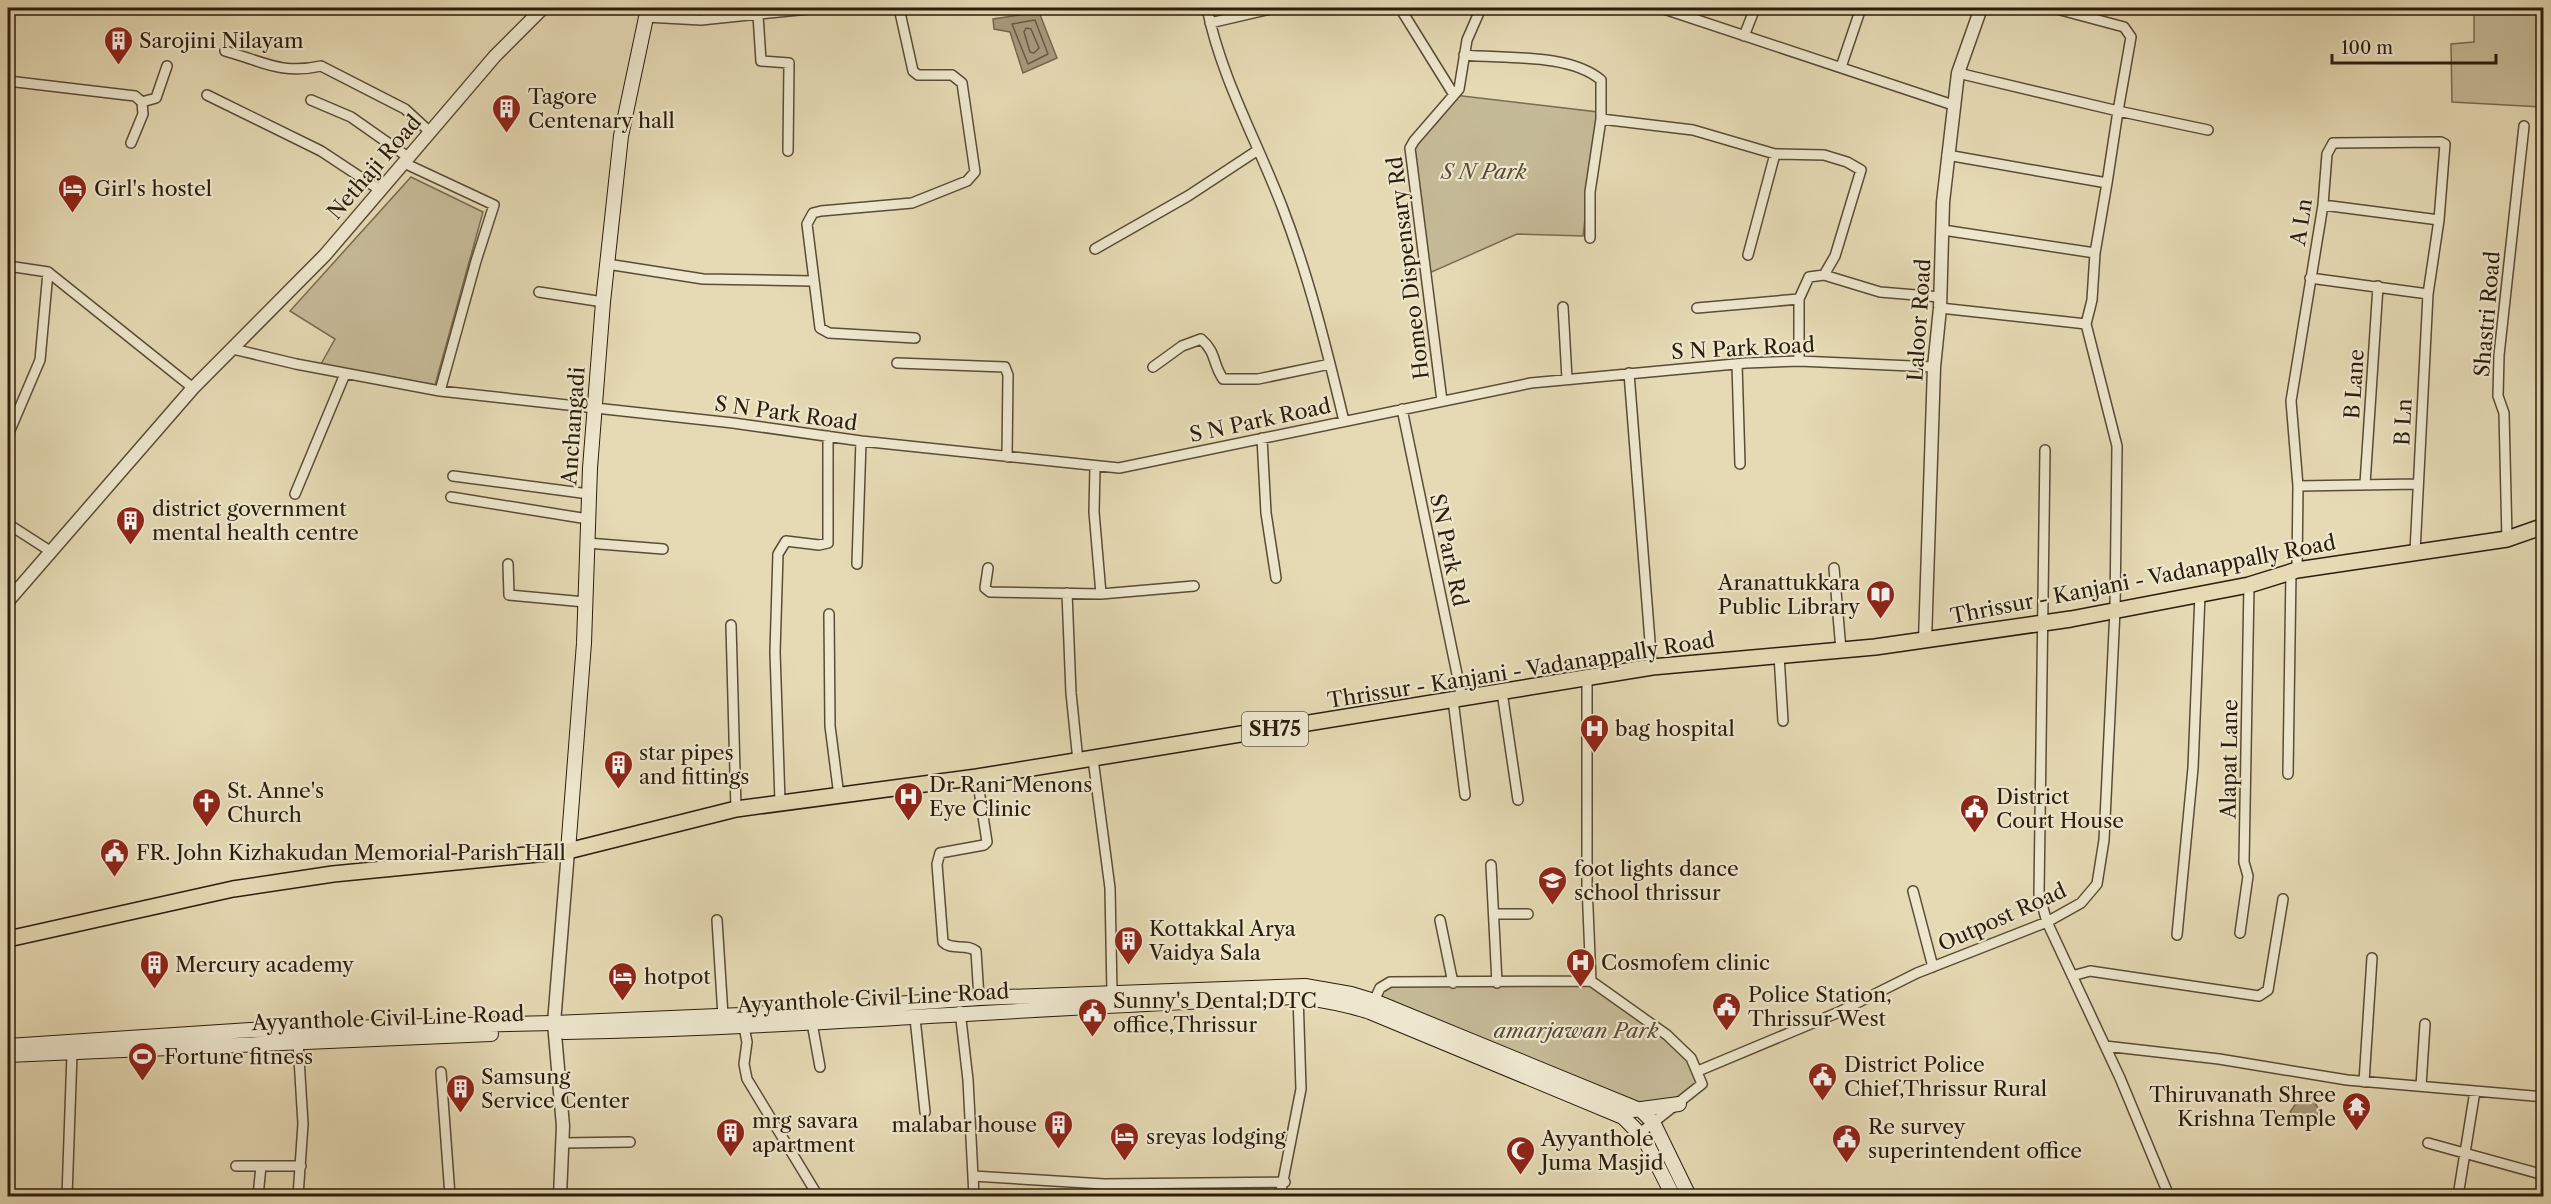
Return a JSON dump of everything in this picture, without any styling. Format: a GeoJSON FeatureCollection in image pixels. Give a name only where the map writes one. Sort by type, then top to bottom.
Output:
{"type":"FeatureCollection","features":[{"type":"Feature","properties":{"kind":"main road","name":"Anchangadi"},"geometry":{"type":"LineString","coordinates":[[568,851],[578,747],[589,494],[603,302],[621,136],[647,12]]}},
{"type":"Feature","properties":{"kind":"main road","name":"Thrissur - Kanjani - Vadanappally Road"},"geometry":{"type":"LineString","coordinates":[[8,939],[233,889],[333,874],[568,851],[736,809],[780,802],[977,777],[1652,667],[1841,650],[2043,622],[2249,585],[2294,571],[2507,539],[2544,526]]}},
{"type":"Feature","properties":{"kind":"main road","name":"Ayyanthole Civil Line Road"},"geometry":{"type":"LineString","coordinates":[[8,1055],[72,1054],[298,1042],[723,1016],[807,1019],[960,1016],[1154,997],[1298,992],[1374,1001],[1636,1108],[1653,1122],[1689,1197]]}},
{"type":"Feature","properties":{"kind":"main road","name":"Ayyanthole Civil Line Road"},"geometry":{"type":"LineString","coordinates":[[554,1028],[744,1026],[979,998],[1112,993],[1154,997]]}},
{"type":"Feature","properties":{"kind":"main road","name":"Ayyanthole Civil Line Road"},"geometry":{"type":"LineString","coordinates":[[1344,998],[1370,1012],[1626,1119],[1640,1133],[1673,1197]]}},
{"type":"Feature","properties":{"kind":"main road"},"geometry":{"type":"LineString","coordinates":[[8,1046],[250,1030],[554,1028]]}},
{"type":"Feature","properties":{"kind":"main road"},"geometry":{"type":"LineString","coordinates":[[1626,1119],[1636,1108],[1679,1104]]}},
{"type":"Feature","properties":{"kind":"street","name":"Nethaji Road"},"geometry":{"type":"LineString","coordinates":[[8,601],[193,388],[325,255],[495,56],[543,8]]}},
{"type":"Feature","properties":{"kind":"street"},"geometry":{"type":"LineString","coordinates":[[647,12],[701,20],[819,8]]}},
{"type":"Feature","properties":{"kind":"street"},"geometry":{"type":"LineString","coordinates":[[899,8],[913,71],[918,75],[952,75],[962,82],[975,172],[967,181],[912,203],[813,213],[807,224],[812,281],[820,328],[829,333],[915,338]]}},
{"type":"Feature","properties":{"kind":"street"},"geometry":{"type":"LineString","coordinates":[[1207,8],[1210,23],[1304,269],[1344,421]]}},
{"type":"Feature","properties":{"kind":"street"},"geometry":{"type":"LineString","coordinates":[[1210,23],[1275,8]]}},
{"type":"Feature","properties":{"kind":"street"},"geometry":{"type":"LineString","coordinates":[[1334,8],[1351,8]]}},
{"type":"Feature","properties":{"kind":"street"},"geometry":{"type":"LineString","coordinates":[[1400,8],[1454,95]]}},
{"type":"Feature","properties":{"kind":"street","name":"Homeo Dispensary Rd"},"geometry":{"type":"LineString","coordinates":[[1442,401],[1410,158],[1414,141],[1459,89],[1463,77],[1464,55],[1481,8]]}},
{"type":"Feature","properties":{"kind":"street"},"geometry":{"type":"LineString","coordinates":[[1660,8],[1953,105]]}},
{"type":"Feature","properties":{"kind":"street"},"geometry":{"type":"LineString","coordinates":[[1744,36],[1755,8]]}},
{"type":"Feature","properties":{"kind":"street"},"geometry":{"type":"LineString","coordinates":[[1841,67],[1861,8]]}},
{"type":"Feature","properties":{"kind":"street","name":"Laloor Road"},"geometry":{"type":"LineString","coordinates":[[1925,640],[1934,367],[1940,302],[1947,155],[1958,73],[1981,8]]}},
{"type":"Feature","properties":{"kind":"street"},"geometry":{"type":"LineString","coordinates":[[1799,361],[1798,299],[1809,277],[1824,275],[1880,292],[2086,324],[2092,300],[2095,253],[2131,37],[2124,27],[2053,8]]}},
{"type":"Feature","properties":{"kind":"street"},"geometry":{"type":"LineString","coordinates":[[758,15],[761,61],[789,63],[788,151]]}},
{"type":"Feature","properties":{"kind":"street"},"geometry":{"type":"LineString","coordinates":[[225,51],[255,59],[272,68],[309,69],[321,66],[405,110],[430,132]]}},
{"type":"Feature","properties":{"kind":"street"},"geometry":{"type":"LineString","coordinates":[[1464,55],[1558,63],[1586,69],[1601,80],[1601,119],[1590,192],[1590,238]]}},
{"type":"Feature","properties":{"kind":"street"},"geometry":{"type":"LineString","coordinates":[[142,102],[156,98],[167,66]]}},
{"type":"Feature","properties":{"kind":"street"},"geometry":{"type":"LineString","coordinates":[[1958,73],[2208,130]]}},
{"type":"Feature","properties":{"kind":"street"},"geometry":{"type":"LineString","coordinates":[[8,81],[135,96],[142,102],[142,114],[131,143]]}},
{"type":"Feature","properties":{"kind":"street"},"geometry":{"type":"LineString","coordinates":[[207,95],[321,152],[380,190]]}},
{"type":"Feature","properties":{"kind":"street"},"geometry":{"type":"LineString","coordinates":[[311,100],[351,117],[406,160],[494,205],[440,391]]}},
{"type":"Feature","properties":{"kind":"street"},"geometry":{"type":"LineString","coordinates":[[1601,119],[1693,130],[1775,154],[1824,155],[1861,170],[1835,256],[1824,275]]}},
{"type":"Feature","properties":{"kind":"street","name":"Shastri Road"},"geometry":{"type":"LineString","coordinates":[[2507,539],[2504,413],[2498,396],[2499,355],[2524,126]]}},
{"type":"Feature","properties":{"kind":"street","name":"A Ln"},"geometry":{"type":"LineString","coordinates":[[2288,774],[2298,486],[2290,401],[2322,205],[2327,154],[2333,143],[2441,142],[2445,144],[2439,220],[2428,294]]}},
{"type":"Feature","properties":{"kind":"street"},"geometry":{"type":"LineString","coordinates":[[1095,249],[1188,196],[1258,150]]}},
{"type":"Feature","properties":{"kind":"street"},"geometry":{"type":"LineString","coordinates":[[1748,255],[1775,154]]}},
{"type":"Feature","properties":{"kind":"street"},"geometry":{"type":"LineString","coordinates":[[1947,155],[2107,183]]}},
{"type":"Feature","properties":{"kind":"street"},"geometry":{"type":"LineString","coordinates":[[2322,205],[2439,220]]}},
{"type":"Feature","properties":{"kind":"street"},"geometry":{"type":"LineString","coordinates":[[1943,231],[2095,253]]}},
{"type":"Feature","properties":{"kind":"street"},"geometry":{"type":"LineString","coordinates":[[607,264],[703,279],[812,281]]}},
{"type":"Feature","properties":{"kind":"street"},"geometry":{"type":"LineString","coordinates":[[8,266],[48,272],[193,388]]}},
{"type":"Feature","properties":{"kind":"street"},"geometry":{"type":"LineString","coordinates":[[8,435],[40,360],[48,272]]}},
{"type":"Feature","properties":{"kind":"street"},"geometry":{"type":"LineString","coordinates":[[2310,278],[2428,294]]}},
{"type":"Feature","properties":{"kind":"street","name":"B Lane"},"geometry":{"type":"LineString","coordinates":[[2365,484],[2378,286]]}},
{"type":"Feature","properties":{"kind":"street"},"geometry":{"type":"LineString","coordinates":[[539,292],[603,302]]}},
{"type":"Feature","properties":{"kind":"street","name":"B Ln"},"geometry":{"type":"LineString","coordinates":[[2415,552],[2428,294]]}},
{"type":"Feature","properties":{"kind":"street"},"geometry":{"type":"LineString","coordinates":[[1697,308],[1798,299]]}},
{"type":"Feature","properties":{"kind":"street"},"geometry":{"type":"LineString","coordinates":[[1563,307],[1567,379]]}},
{"type":"Feature","properties":{"kind":"street","name":"Outpost Road"},"geometry":{"type":"LineString","coordinates":[[1698,1071],[1839,1012],[1896,982],[2047,922],[2081,903],[2097,884],[2104,840],[2115,610],[2116,446],[2086,324]]}},
{"type":"Feature","properties":{"kind":"street"},"geometry":{"type":"LineString","coordinates":[[1153,367],[1182,346],[1201,339],[1212,349],[1216,369],[1223,379],[1258,379],[1330,364]]}},
{"type":"Feature","properties":{"kind":"street"},"geometry":{"type":"LineString","coordinates":[[233,349],[345,374],[440,391],[594,407]]}},
{"type":"Feature","properties":{"kind":"street","name":"S N Park Road"},"geometry":{"type":"LineString","coordinates":[[594,407],[861,441],[1119,468],[1531,382],[1737,364],[1799,361],[1934,367]]}},
{"type":"Feature","properties":{"kind":"street"},"geometry":{"type":"LineString","coordinates":[[897,363],[1005,367],[1008,375],[1008,457]]}},
{"type":"Feature","properties":{"kind":"street"},"geometry":{"type":"LineString","coordinates":[[1737,364],[1740,464]]}},
{"type":"Feature","properties":{"kind":"street"},"geometry":{"type":"LineString","coordinates":[[1629,373],[1652,667]]}},
{"type":"Feature","properties":{"kind":"street"},"geometry":{"type":"LineString","coordinates":[[295,494],[345,374]]}},
{"type":"Feature","properties":{"kind":"street","name":"SN Park Rd"},"geometry":{"type":"LineString","coordinates":[[1402,409],[1457,699],[1465,795]]}},
{"type":"Feature","properties":{"kind":"street"},"geometry":{"type":"LineString","coordinates":[[780,802],[775,652],[778,554],[786,541],[819,545],[828,543],[828,436]]}},
{"type":"Feature","properties":{"kind":"street"},"geometry":{"type":"LineString","coordinates":[[1262,438],[1266,513],[1276,578]]}},
{"type":"Feature","properties":{"kind":"street"},"geometry":{"type":"LineString","coordinates":[[857,564],[861,441]]}},
{"type":"Feature","properties":{"kind":"street"},"geometry":{"type":"LineString","coordinates":[[2044,450],[2039,894],[2047,922],[2104,1046],[2169,1197]]}},
{"type":"Feature","properties":{"kind":"street"},"geometry":{"type":"LineString","coordinates":[[1095,467],[1094,512],[1101,594]]}},
{"type":"Feature","properties":{"kind":"street"},"geometry":{"type":"LineString","coordinates":[[453,476],[589,494]]}},
{"type":"Feature","properties":{"kind":"street"},"geometry":{"type":"LineString","coordinates":[[2298,486],[2417,484]]}},
{"type":"Feature","properties":{"kind":"street"},"geometry":{"type":"LineString","coordinates":[[451,497],[588,519]]}},
{"type":"Feature","properties":{"kind":"street"},"geometry":{"type":"LineString","coordinates":[[8,524],[50,550]]}},
{"type":"Feature","properties":{"kind":"street"},"geometry":{"type":"LineString","coordinates":[[587,543],[663,549]]}},
{"type":"Feature","properties":{"kind":"street"},"geometry":{"type":"LineString","coordinates":[[508,564],[509,595],[585,602]]}},
{"type":"Feature","properties":{"kind":"street"},"geometry":{"type":"LineString","coordinates":[[988,568],[986,591],[1101,594],[1194,586]]}},
{"type":"Feature","properties":{"kind":"street"},"geometry":{"type":"LineString","coordinates":[[1834,568],[1841,650]]}},
{"type":"Feature","properties":{"kind":"street","name":"Alapat Lane"},"geometry":{"type":"LineString","coordinates":[[2240,933],[2248,876],[2244,862],[2249,585]]}},
{"type":"Feature","properties":{"kind":"street"},"geometry":{"type":"LineString","coordinates":[[1067,593],[1071,693],[1110,888],[1112,993]]}},
{"type":"Feature","properties":{"kind":"street"},"geometry":{"type":"LineString","coordinates":[[2177,934],[2193,768],[2200,594]]}},
{"type":"Feature","properties":{"kind":"street"},"geometry":{"type":"LineString","coordinates":[[829,614],[830,726],[839,796]]}},
{"type":"Feature","properties":{"kind":"street"},"geometry":{"type":"LineString","coordinates":[[730,625],[736,809]]}},
{"type":"Feature","properties":{"kind":"street"},"geometry":{"type":"LineString","coordinates":[[1779,655],[1783,721]]}},
{"type":"Feature","properties":{"kind":"street"},"geometry":{"type":"LineString","coordinates":[[1587,679],[1587,885],[1591,981]]}},
{"type":"Feature","properties":{"kind":"street"},"geometry":{"type":"LineString","coordinates":[[1502,692],[1518,800]]}},
{"type":"Feature","properties":{"kind":"street"},"geometry":{"type":"LineString","coordinates":[[977,777],[987,842],[984,845],[940,853],[937,864],[943,942],[951,947],[968,947],[976,951],[979,998]]}},
{"type":"Feature","properties":{"kind":"street"},"geometry":{"type":"LineString","coordinates":[[560,1197],[563,1143],[554,1028],[568,851]]}},
{"type":"Feature","properties":{"kind":"street"},"geometry":{"type":"LineString","coordinates":[[1491,865],[1497,983]]}},
{"type":"Feature","properties":{"kind":"street"},"geometry":{"type":"LineString","coordinates":[[1913,891],[1934,967]]}},
{"type":"Feature","properties":{"kind":"street"},"geometry":{"type":"LineString","coordinates":[[2072,976],[2090,971],[2259,996],[2268,990],[2283,899]]}},
{"type":"Feature","properties":{"kind":"street"},"geometry":{"type":"LineString","coordinates":[[1494,914],[1528,914]]}},
{"type":"Feature","properties":{"kind":"street"},"geometry":{"type":"LineString","coordinates":[[717,920],[723,1016]]}},
{"type":"Feature","properties":{"kind":"street"},"geometry":{"type":"LineString","coordinates":[[1440,920],[1453,982]]}},
{"type":"Feature","properties":{"kind":"street"},"geometry":{"type":"LineString","coordinates":[[2364,1082],[2372,958]]}},
{"type":"Feature","properties":{"kind":"street"},"geometry":{"type":"LineString","coordinates":[[1374,1001],[1380,988],[1390,982],[1591,981],[1667,1035],[1691,1058],[1698,1071],[1702,1084],[1640,1133]]}},
{"type":"Feature","properties":{"kind":"street"},"geometry":{"type":"LineString","coordinates":[[1281,1197],[1301,1089],[1298,992]]}},
{"type":"Feature","properties":{"kind":"street"},"geometry":{"type":"LineString","coordinates":[[958,1000],[968,1080],[974,1197]]}},
{"type":"Feature","properties":{"kind":"street"},"geometry":{"type":"LineString","coordinates":[[915,1018],[925,1112]]}},
{"type":"Feature","properties":{"kind":"street"},"geometry":{"type":"LineString","coordinates":[[807,1019],[820,1067]]}},
{"type":"Feature","properties":{"kind":"street"},"geometry":{"type":"LineString","coordinates":[[2421,1086],[2425,1024]]}},
{"type":"Feature","properties":{"kind":"street"},"geometry":{"type":"LineString","coordinates":[[744,1026],[748,1047],[744,1064],[747,1080],[760,1096],[814,1195]]}},
{"type":"Feature","properties":{"kind":"street"},"geometry":{"type":"LineString","coordinates":[[298,1042],[303,1124],[298,1197]]}},
{"type":"Feature","properties":{"kind":"street"},"geometry":{"type":"LineString","coordinates":[[2104,1046],[2219,1059],[2312,1076],[2544,1097]]}},
{"type":"Feature","properties":{"kind":"street"},"geometry":{"type":"LineString","coordinates":[[67,1197],[72,1054]]}},
{"type":"Feature","properties":{"kind":"street"},"geometry":{"type":"LineString","coordinates":[[441,1072],[450,1197]]}},
{"type":"Feature","properties":{"kind":"street"},"geometry":{"type":"LineString","coordinates":[[2458,1197],[2463,1153],[2475,1091]]}},
{"type":"Feature","properties":{"kind":"street"},"geometry":{"type":"LineString","coordinates":[[563,1143],[630,1142]]}},
{"type":"Feature","properties":{"kind":"street"},"geometry":{"type":"LineString","coordinates":[[2428,1143],[2544,1175]]}},
{"type":"Feature","properties":{"kind":"street"},"geometry":{"type":"LineString","coordinates":[[236,1166],[301,1166]]}},
{"type":"Feature","properties":{"kind":"street"},"geometry":{"type":"LineString","coordinates":[[258,1197],[261,1166]]}},
{"type":"Feature","properties":{"kind":"street"},"geometry":{"type":"LineString","coordinates":[[972,1176],[1104,1184],[1285,1182]]}},
{"type":"Feature","properties":{"kind":"green space"},"geometry":{"type":"Polygon","coordinates":[[[2474,8],[2543,8],[2543,107],[2452,102],[2451,44],[2474,42],[2474,8]]]}},
{"type":"Feature","properties":{"kind":"green space","name":"S N Park"},"geometry":{"type":"Polygon","coordinates":[[[1454,95],[1598,112],[1583,236],[1517,234],[1425,275],[1410,148],[1454,95]]]}},
{"type":"Feature","properties":{"kind":"green space"},"geometry":{"type":"Polygon","coordinates":[[[411,177],[483,212],[435,385],[321,364],[335,339],[290,311],[411,177]]]}},
{"type":"Feature","properties":{"kind":"green space","name":"amarjawan Park"},"geometry":{"type":"Polygon","coordinates":[[[1591,982],[1691,1058],[1701,1083],[1679,1103],[1636,1107],[1374,1000],[1384,985],[1591,982]]]}},
{"type":"Feature","properties":{"kind":"water"},"geometry":{"type":"Polygon","coordinates":[[[1039,12],[1057,58],[1023,73],[1010,32],[994,29],[993,19],[1039,12]]]}},
{"type":"Feature","properties":{"kind":"water"},"geometry":{"type":"Polygon","coordinates":[[[2309,1093],[2321,1113],[2297,1121],[2290,1112],[2299,1099],[2309,1093]]]}},
{"type":"Feature","properties":{"kind":"place","name":"Sarojini Nilayam"},"geometry":{"type":"Point","coordinates":[118,66]}},
{"type":"Feature","properties":{"kind":"place","name":"Tagore Centenary hall"},"geometry":{"type":"Point","coordinates":[507,134]}},
{"type":"Feature","properties":{"kind":"place","name":"Girl's hostel"},"geometry":{"type":"Point","coordinates":[73,214]}},
{"type":"Feature","properties":{"kind":"place","name":"district government mental health centre"},"geometry":{"type":"Point","coordinates":[131,546]}},
{"type":"Feature","properties":{"kind":"place","name":"Aranattukkara Public Library"},"geometry":{"type":"Point","coordinates":[1881,620]}},
{"type":"Feature","properties":{"kind":"place","name":"bag hospital"},"geometry":{"type":"Point","coordinates":[1594,754]}},
{"type":"Feature","properties":{"kind":"place","name":"star pipes and fittings"},"geometry":{"type":"Point","coordinates":[618,790]}},
{"type":"Feature","properties":{"kind":"place","name":"Dr Rani Menons Eye Clinic"},"geometry":{"type":"Point","coordinates":[908,822]}},
{"type":"Feature","properties":{"kind":"place","name":"St. Anne's Church"},"geometry":{"type":"Point","coordinates":[206,828]}},
{"type":"Feature","properties":{"kind":"place","name":"District Court House"},"geometry":{"type":"Point","coordinates":[1975,834]}},
{"type":"Feature","properties":{"kind":"place","name":"FR. John Kizhakudan Memorial Parish Hall"},"geometry":{"type":"Point","coordinates":[115,878]}},
{"type":"Feature","properties":{"kind":"place","name":"foot lights dance school thrissur"},"geometry":{"type":"Point","coordinates":[1553,906]}},
{"type":"Feature","properties":{"kind":"place","name":"Kottakkal Arya Vaidya Sala"},"geometry":{"type":"Point","coordinates":[1128,966]}},
{"type":"Feature","properties":{"kind":"place","name":"Cosmofem clinic"},"geometry":{"type":"Point","coordinates":[1580,988]}},
{"type":"Feature","properties":{"kind":"place","name":"Mercury academy"},"geometry":{"type":"Point","coordinates":[154,990]}},
{"type":"Feature","properties":{"kind":"place","name":"hotpot"},"geometry":{"type":"Point","coordinates":[623,1002]}},
{"type":"Feature","properties":{"kind":"place","name":"Police Station, Thrissur West"},"geometry":{"type":"Point","coordinates":[1727,1032]}},
{"type":"Feature","properties":{"kind":"place","name":"Sunny's Dental;DTC office,Thrissur"},"geometry":{"type":"Point","coordinates":[1092,1038]}},
{"type":"Feature","properties":{"kind":"place","name":"Fortune fitness"},"geometry":{"type":"Point","coordinates":[143,1082]}},
{"type":"Feature","properties":{"kind":"place","name":"District Police Chief,Thrissur Rural"},"geometry":{"type":"Point","coordinates":[1823,1102]}},
{"type":"Feature","properties":{"kind":"place","name":"Samsung Service Center"},"geometry":{"type":"Point","coordinates":[460,1114]}},
{"type":"Feature","properties":{"kind":"place","name":"Thiruvanath Shree Krishna Temple"},"geometry":{"type":"Point","coordinates":[2357,1132]}},
{"type":"Feature","properties":{"kind":"place","name":"malabar house"},"geometry":{"type":"Point","coordinates":[1058,1150]}},
{"type":"Feature","properties":{"kind":"place","name":"mrg savara apartment"},"geometry":{"type":"Point","coordinates":[731,1158]}},
{"type":"Feature","properties":{"kind":"place","name":"sreyas lodging"},"geometry":{"type":"Point","coordinates":[1125,1162]}},
{"type":"Feature","properties":{"kind":"place","name":"Re survey superintendent office"},"geometry":{"type":"Point","coordinates":[1847,1164]}},
{"type":"Feature","properties":{"kind":"place","name":"Ayyanthole Juma Masjid"},"geometry":{"type":"Point","coordinates":[1520,1176]}}]}
